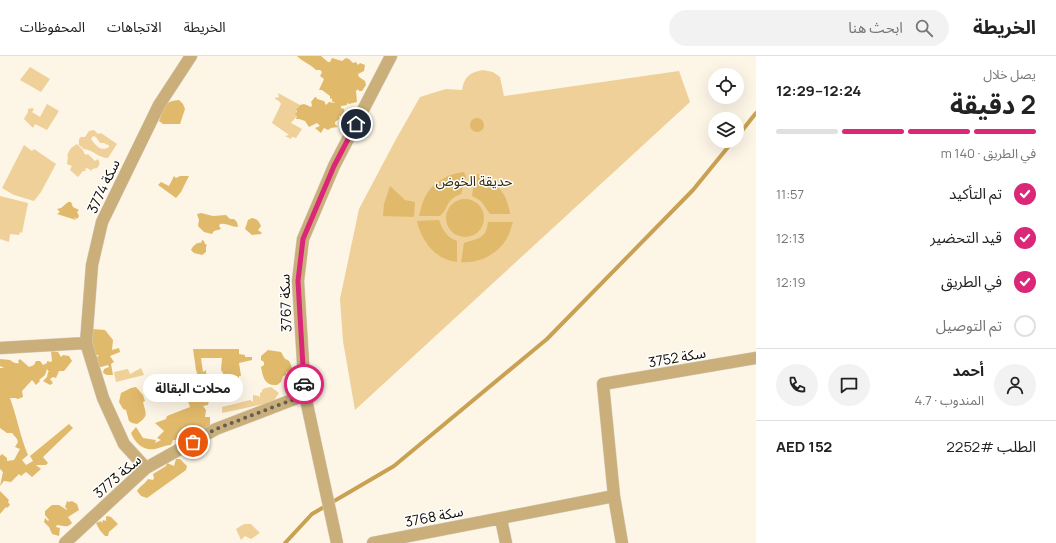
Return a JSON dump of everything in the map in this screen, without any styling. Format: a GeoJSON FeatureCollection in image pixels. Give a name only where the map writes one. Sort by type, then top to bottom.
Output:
{"type":"FeatureCollection","features":[{"type":"Feature","properties":{"kind":"street","name":"سكة 3774"},"geometry":{"type":"LineString","coordinates":[[146,468],[124,444],[103,398],[86,343],[92,265],[102,222],[159,105],[191,56]]}},
{"type":"Feature","properties":{"kind":"street","name":"سكة 3767"},"geometry":{"type":"LineString","coordinates":[[337,543],[305,395],[298,281],[303,239],[334,166],[391,56]]}},
{"type":"Feature","properties":{"kind":"street"},"geometry":{"type":"LineString","coordinates":[[0,348],[86,343]]}},
{"type":"Feature","properties":{"kind":"street","name":"سكة 3752"},"geometry":{"type":"LineString","coordinates":[[614,496],[603,384],[756,358]]}},
{"type":"Feature","properties":{"kind":"street","name":"سكة 3773"},"geometry":{"type":"LineString","coordinates":[[65,543],[146,468],[216,429],[305,395]]}},
{"type":"Feature","properties":{"kind":"street"},"geometry":{"type":"LineString","coordinates":[[614,496],[622,543]]}},
{"type":"Feature","properties":{"kind":"street","name":"سكة 3768"},"geometry":{"type":"LineString","coordinates":[[373,543],[614,496]]}},
{"type":"Feature","properties":{"kind":"street"},"geometry":{"type":"LineString","coordinates":[[501,519],[506,543]]}},
{"type":"Feature","properties":{"kind":"green space"},"geometry":{"type":"Polygon","coordinates":[[[30,67],[50,79],[41,92],[20,80],[30,67]]]}},
{"type":"Feature","properties":{"kind":"green space","name":"حديقة الخوض"},"geometry":{"type":"Polygon","coordinates":[[[483,70],[493,72],[500,77],[504,96],[679,71],[690,102],[355,410],[343,341],[340,299],[359,209],[420,97],[446,89],[462,90],[464,82],[468,76],[483,70]]]}},
{"type":"Feature","properties":{"kind":"green space"},"geometry":{"type":"Polygon","coordinates":[[[278,93],[300,105],[300,107],[296,109],[297,116],[291,123],[302,129],[296,138],[292,137],[291,139],[285,136],[289,135],[272,123],[281,104],[275,99],[279,97],[278,93]]]}},
{"type":"Feature","properties":{"kind":"green space"},"geometry":{"type":"Polygon","coordinates":[[[47,104],[59,111],[47,130],[35,124],[33,128],[24,119],[28,109],[34,109],[32,112],[40,117],[47,104]]]}},
{"type":"Feature","properties":{"kind":"green space"},"geometry":{"type":"Polygon","coordinates":[[[94,130],[98,134],[101,133],[117,144],[108,158],[84,149],[79,145],[79,139],[81,137],[85,137],[89,131],[94,130]],[[93,136],[91,139],[97,146],[101,149],[109,147],[108,144],[100,143],[96,137],[93,136]]]}},
{"type":"Feature","properties":{"kind":"green space"},"geometry":{"type":"Polygon","coordinates":[[[77,144],[86,155],[88,154],[95,161],[98,159],[99,163],[97,168],[92,169],[92,171],[87,168],[85,169],[86,171],[83,171],[78,177],[70,170],[72,166],[67,164],[67,155],[71,148],[77,144]]]}},
{"type":"Feature","properties":{"kind":"green space"},"geometry":{"type":"Polygon","coordinates":[[[24,145],[32,151],[34,149],[56,164],[41,192],[34,201],[14,195],[2,188],[24,145]]]}},
{"type":"Feature","properties":{"kind":"green space"},"geometry":{"type":"Polygon","coordinates":[[[0,196],[28,203],[22,233],[20,232],[19,235],[10,234],[9,242],[0,239],[0,196]]]}},
{"type":"Feature","properties":{"kind":"green space"},"geometry":{"type":"Polygon","coordinates":[[[141,368],[144,375],[116,382],[114,372],[128,369],[130,374],[141,368]]]}},
{"type":"Feature","properties":{"kind":"green space"},"geometry":{"type":"Polygon","coordinates":[[[271,387],[279,393],[273,402],[222,413],[222,407],[250,400],[253,402],[253,395],[259,396],[260,398],[260,393],[262,390],[271,387]]]}},
{"type":"Feature","properties":{"kind":"green space"},"geometry":{"type":"Polygon","coordinates":[[[244,524],[251,524],[260,533],[251,539],[245,536],[241,540],[236,529],[244,524]]]}},
{"type":"Feature","properties":{"kind":"shaded area"},"geometry":{"type":"Polygon","coordinates":[[[297,56],[321,56],[328,62],[330,62],[332,58],[342,61],[346,58],[353,63],[356,62],[358,65],[360,63],[365,65],[364,71],[358,74],[359,77],[365,81],[366,85],[362,91],[359,91],[358,89],[356,91],[357,102],[347,103],[347,105],[341,106],[341,108],[344,109],[345,115],[343,115],[343,117],[339,116],[339,119],[335,122],[338,127],[328,130],[324,128],[321,133],[315,128],[320,126],[317,123],[309,127],[305,121],[296,119],[296,109],[300,105],[304,104],[311,107],[311,102],[315,97],[324,101],[326,105],[329,102],[335,103],[332,101],[332,98],[330,99],[330,96],[322,90],[319,90],[324,79],[320,76],[322,72],[320,70],[316,70],[297,56]]]}},
{"type":"Feature","properties":{"kind":"shaded area"},"geometry":{"type":"Polygon","coordinates":[[[179,100],[185,109],[180,124],[163,124],[159,121],[165,104],[179,100]]]}},
{"type":"Feature","properties":{"kind":"shaded area"},"geometry":{"type":"Polygon","coordinates":[[[474,118],[480,118],[484,122],[484,128],[480,132],[474,132],[470,128],[470,122],[474,118]]]}},
{"type":"Feature","properties":{"kind":"shaded area"},"geometry":{"type":"Polygon","coordinates":[[[464,172],[466,177],[461,194],[452,199],[440,216],[419,216],[422,204],[428,192],[435,184],[449,176],[464,172]]]}},
{"type":"Feature","properties":{"kind":"shaded area"},"geometry":{"type":"Polygon","coordinates":[[[477,174],[484,176],[500,189],[507,200],[510,214],[490,214],[481,201],[472,196],[475,176],[477,174]]]}},
{"type":"Feature","properties":{"kind":"shaded area"},"geometry":{"type":"Polygon","coordinates":[[[174,176],[176,178],[180,176],[189,176],[181,192],[176,198],[158,185],[161,182],[169,186],[174,176]]]}},
{"type":"Feature","properties":{"kind":"shaded area"},"geometry":{"type":"Polygon","coordinates":[[[390,186],[405,200],[415,202],[414,217],[383,216],[384,204],[390,186]]]}},
{"type":"Feature","properties":{"kind":"shaded area"},"geometry":{"type":"Polygon","coordinates":[[[461,199],[469,199],[479,204],[483,211],[483,225],[479,232],[469,237],[461,237],[451,232],[449,229],[446,222],[446,214],[451,204],[454,202],[461,199]]]}},
{"type":"Feature","properties":{"kind":"shaded area"},"geometry":{"type":"Polygon","coordinates":[[[68,202],[71,202],[73,207],[79,210],[77,212],[79,216],[77,219],[74,217],[76,220],[57,214],[60,212],[57,209],[61,208],[68,202]]]}},
{"type":"Feature","properties":{"kind":"shaded area"},"geometry":{"type":"Polygon","coordinates":[[[201,213],[213,216],[226,215],[230,219],[234,219],[237,222],[238,227],[220,224],[219,226],[221,229],[214,231],[212,234],[204,232],[198,226],[199,220],[197,214],[201,213]]]}},
{"type":"Feature","properties":{"kind":"shaded area"},"geometry":{"type":"Polygon","coordinates":[[[252,218],[257,220],[261,226],[258,230],[262,233],[261,234],[252,235],[245,229],[248,220],[252,218]]]}},
{"type":"Feature","properties":{"kind":"shaded area"},"geometry":{"type":"Polygon","coordinates":[[[439,220],[445,233],[453,240],[457,241],[457,262],[442,257],[430,248],[422,235],[417,221],[439,220]]]}},
{"type":"Feature","properties":{"kind":"shaded area"},"geometry":{"type":"Polygon","coordinates":[[[488,222],[513,222],[507,238],[499,249],[481,260],[461,262],[464,243],[481,237],[486,232],[488,222]]]}},
{"type":"Feature","properties":{"kind":"shaded area"},"geometry":{"type":"Polygon","coordinates":[[[202,240],[207,245],[206,252],[202,255],[194,253],[191,250],[194,246],[201,243],[202,240]]]}},
{"type":"Feature","properties":{"kind":"shaded area"},"geometry":{"type":"Polygon","coordinates":[[[92,329],[105,330],[113,340],[112,350],[119,348],[120,352],[110,356],[114,362],[111,364],[113,375],[103,373],[104,369],[109,367],[108,365],[101,367],[94,364],[96,357],[99,356],[94,356],[85,340],[92,329]]]}},
{"type":"Feature","properties":{"kind":"shaded area"},"geometry":{"type":"Polygon","coordinates":[[[193,349],[239,349],[239,354],[245,355],[245,357],[252,357],[252,360],[239,363],[241,376],[239,376],[239,380],[235,380],[237,387],[230,387],[228,384],[224,384],[224,375],[221,370],[222,358],[201,358],[203,372],[206,370],[207,385],[211,389],[208,405],[203,406],[206,410],[205,417],[210,417],[210,429],[203,428],[200,432],[196,433],[189,429],[189,425],[184,428],[181,437],[173,440],[171,445],[155,449],[147,449],[140,446],[131,433],[136,427],[143,438],[156,440],[155,443],[161,440],[157,438],[164,431],[155,423],[166,419],[167,416],[190,407],[185,392],[202,388],[196,370],[193,349]]]}},
{"type":"Feature","properties":{"kind":"shaded area"},"geometry":{"type":"Polygon","coordinates":[[[268,350],[281,352],[291,365],[292,369],[283,376],[281,382],[277,385],[267,383],[263,375],[261,367],[264,365],[264,362],[261,360],[261,356],[268,350]]]}},
{"type":"Feature","properties":{"kind":"shaded area"},"geometry":{"type":"Polygon","coordinates":[[[51,351],[58,352],[61,357],[63,355],[69,356],[72,361],[64,371],[59,371],[56,378],[53,377],[50,379],[53,383],[50,385],[43,381],[49,372],[47,369],[45,375],[36,385],[32,380],[22,391],[23,397],[18,399],[10,398],[28,455],[22,460],[26,465],[33,461],[30,456],[69,424],[73,428],[43,457],[48,463],[46,465],[36,465],[41,469],[32,477],[26,472],[21,476],[19,474],[11,482],[4,481],[0,486],[3,472],[0,469],[0,456],[2,454],[7,458],[7,461],[14,460],[20,449],[15,447],[18,442],[12,433],[7,433],[0,428],[0,368],[4,368],[0,366],[0,359],[19,363],[18,361],[20,359],[29,367],[34,365],[36,361],[40,361],[43,365],[47,363],[47,361],[52,361],[51,351]]]}},
{"type":"Feature","properties":{"kind":"shaded area"},"geometry":{"type":"Polygon","coordinates":[[[136,387],[143,395],[145,401],[143,402],[146,412],[145,417],[137,424],[129,421],[126,410],[123,409],[119,402],[121,393],[136,387]]]}},
{"type":"Feature","properties":{"kind":"shaded area"},"geometry":{"type":"Polygon","coordinates":[[[176,459],[180,459],[187,466],[186,470],[147,498],[141,496],[137,491],[145,482],[148,479],[153,480],[153,474],[166,466],[167,463],[174,466],[176,459]]]}},
{"type":"Feature","properties":{"kind":"shaded area"},"geometry":{"type":"Polygon","coordinates":[[[0,491],[9,500],[8,502],[10,505],[0,514],[0,491]]]}},
{"type":"Feature","properties":{"kind":"shaded area"},"geometry":{"type":"Polygon","coordinates":[[[67,501],[72,501],[77,504],[79,510],[68,517],[72,523],[70,525],[57,525],[56,527],[60,528],[59,536],[52,534],[49,527],[44,522],[45,518],[48,521],[49,520],[45,515],[45,511],[52,505],[59,505],[67,510],[65,507],[67,501]]]}},
{"type":"Feature","properties":{"kind":"shaded area"},"geometry":{"type":"Polygon","coordinates":[[[107,516],[111,517],[118,524],[109,532],[108,536],[105,536],[96,523],[101,521],[104,528],[102,523],[103,520],[106,521],[107,516]]]}},
{"type":"Feature","properties":{"kind":"waterway"},"geometry":{"type":"LineString","coordinates":[[744,128],[756,113]]}},
{"type":"Feature","properties":{"kind":"waterway"},"geometry":{"type":"LineString","coordinates":[[285,543],[312,514],[394,466],[547,339],[693,190],[727,148]]}},
{"type":"Feature","properties":{"kind":"way so far"},"geometry":{"type":"LineString","coordinates":[[193,442],[216,429],[305,395],[304,384]]}},
{"type":"Feature","properties":{"kind":"place","name":"محلات البقالة"},"geometry":{"type":"Point","coordinates":[193,442]}},
{"type":"Feature","properties":{"kind":"route"},"geometry":{"type":"LineString","coordinates":[[304,384],[298,281],[303,239],[334,166],[356,124]]}}]}
